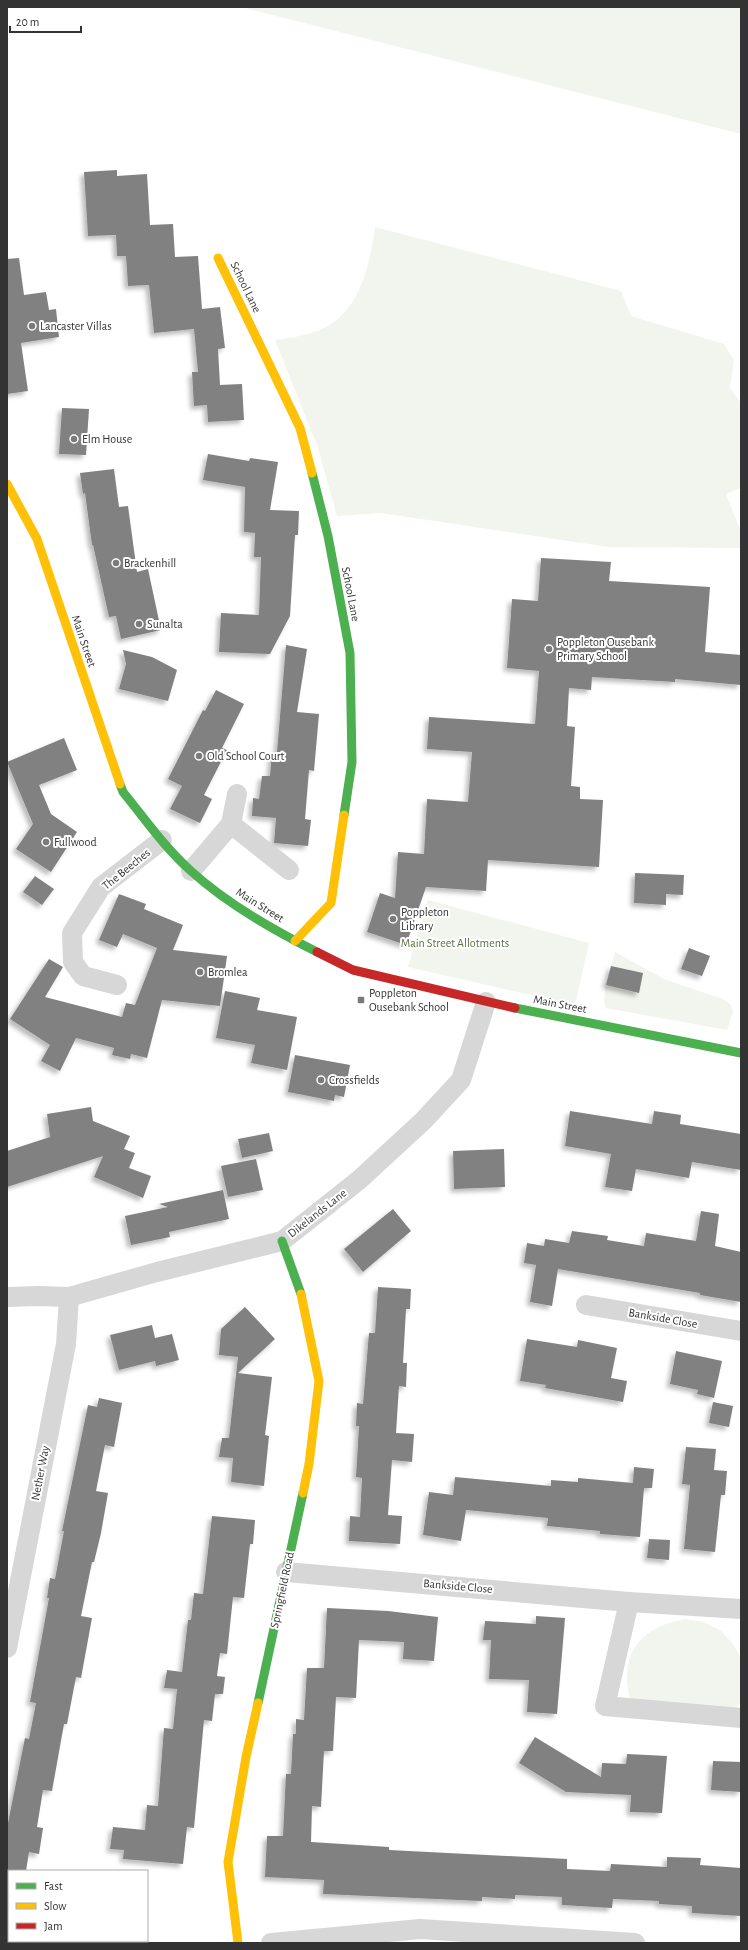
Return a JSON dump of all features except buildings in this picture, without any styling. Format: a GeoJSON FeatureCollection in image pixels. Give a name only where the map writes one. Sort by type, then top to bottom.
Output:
{"type":"FeatureCollection","features":[{"type":"Feature","properties":{"kind":"street","name":"School Lane"},"geometry":{"type":"LineString","coordinates":[[218,258],[300,428],[328,536],[350,653],[352,762],[331,904],[295,941]]}},
{"type":"Feature","properties":{"kind":"street","name":"Main Street"},"geometry":{"type":"LineString","coordinates":[[7,484],[37,539],[123,792],[162,840],[191,872],[234,904],[295,941],[353,970],[486,1002],[741,1053]]}},
{"type":"Feature","properties":{"kind":"street"},"geometry":{"type":"LineString","coordinates":[[191,872],[231,824],[237,794]]}},
{"type":"Feature","properties":{"kind":"street"},"geometry":{"type":"LineString","coordinates":[[231,824],[289,870]]}},
{"type":"Feature","properties":{"kind":"street","name":"The Beeches"},"geometry":{"type":"LineString","coordinates":[[117,985],[83,976],[72,962],[72,933],[101,887],[162,840]]}},
{"type":"Feature","properties":{"kind":"street","name":"Dikelands Lane"},"geometry":{"type":"LineString","coordinates":[[7,1297],[69,1297],[157,1272],[282,1241],[359,1180],[423,1121],[461,1080],[486,1002]]}},
{"type":"Feature","properties":{"kind":"street","name":"Springfield Road"},"geometry":{"type":"LineString","coordinates":[[238,1943],[228,1862],[246,1757],[309,1464],[320,1381],[302,1298],[282,1241]]}},
{"type":"Feature","properties":{"kind":"street","name":"Nether Way"},"geometry":{"type":"LineString","coordinates":[[7,1648],[66,1344],[69,1297]]}},
{"type":"Feature","properties":{"kind":"street","name":"Bankside Close"},"geometry":{"type":"LineString","coordinates":[[586,1305],[741,1331]]}},
{"type":"Feature","properties":{"kind":"street","name":"Bankside Close"},"geometry":{"type":"LineString","coordinates":[[286,1572],[466,1586],[629,1602],[741,1609]]}},
{"type":"Feature","properties":{"kind":"street"},"geometry":{"type":"LineString","coordinates":[[629,1602],[605,1706],[741,1718]]}},
{"type":"Feature","properties":{"kind":"street"},"geometry":{"type":"LineString","coordinates":[[270,1943],[420,1929],[636,1943]]}},
{"type":"Feature","properties":{"kind":"green space"},"geometry":{"type":"Polygon","coordinates":[[[241,7],[741,7],[741,134],[241,7]]]}},
{"type":"Feature","properties":{"kind":"green space"},"geometry":{"type":"Polygon","coordinates":[[[375,227],[621,291],[631,316],[724,344],[734,360],[730,388],[741,403],[741,488],[726,494],[741,532],[741,548],[609,547],[381,513],[337,516],[317,445],[275,340],[299,336],[322,329],[335,321],[346,311],[361,286],[370,256],[375,227]]]}},
{"type":"Feature","properties":{"kind":"green space","name":"Main Street Allotments"},"geometry":{"type":"Polygon","coordinates":[[[428,900],[589,943],[575,1005],[408,967],[428,900]]]}},
{"type":"Feature","properties":{"kind":"green space"},"geometry":{"type":"Polygon","coordinates":[[[615,952],[664,979],[723,999],[731,1005],[733,1012],[727,1030],[606,1008],[604,1002],[605,989],[615,952]]]}},
{"type":"Feature","properties":{"kind":"green space"},"geometry":{"type":"Polygon","coordinates":[[[685,1619],[704,1622],[721,1631],[734,1645],[741,1659],[741,1701],[735,1711],[632,1706],[628,1689],[627,1673],[629,1660],[634,1648],[643,1638],[654,1630],[668,1623],[685,1619]]]}},
{"type":"Feature","properties":{"kind":"traffic: fast"},"geometry":{"type":"LineString","coordinates":[[312,473],[328,536],[350,653],[352,762],[344,815]]}},
{"type":"Feature","properties":{"kind":"traffic: fast"},"geometry":{"type":"LineString","coordinates":[[120,784],[123,792],[164,843],[205,883],[251,916],[317,952]]}},
{"type":"Feature","properties":{"kind":"traffic: fast"},"geometry":{"type":"LineString","coordinates":[[515,1008],[741,1053]]}},
{"type":"Feature","properties":{"kind":"traffic: fast"},"geometry":{"type":"LineString","coordinates":[[282,1241],[301,1294]]}},
{"type":"Feature","properties":{"kind":"traffic: fast"},"geometry":{"type":"LineString","coordinates":[[258,1703],[303,1493]]}},
{"type":"Feature","properties":{"kind":"traffic: slow"},"geometry":{"type":"LineString","coordinates":[[218,258],[300,428],[312,473]]}},
{"type":"Feature","properties":{"kind":"traffic: slow"},"geometry":{"type":"LineString","coordinates":[[7,484],[37,539],[120,784]]}},
{"type":"Feature","properties":{"kind":"traffic: slow"},"geometry":{"type":"LineString","coordinates":[[295,941],[331,903],[344,815]]}},
{"type":"Feature","properties":{"kind":"traffic: slow"},"geometry":{"type":"LineString","coordinates":[[301,1294],[319,1381],[309,1464],[303,1493]]}},
{"type":"Feature","properties":{"kind":"traffic: slow"},"geometry":{"type":"LineString","coordinates":[[238,1943],[228,1862],[246,1757],[258,1703]]}},
{"type":"Feature","properties":{"kind":"traffic: jam"},"geometry":{"type":"LineString","coordinates":[[317,952],[353,970],[515,1008]]}},
{"type":"Feature","properties":{"kind":"place","name":"Lancaster Villas"},"geometry":{"type":"Point","coordinates":[32,326]}},
{"type":"Feature","properties":{"kind":"place","name":"Elm House"},"geometry":{"type":"Point","coordinates":[74,439]}},
{"type":"Feature","properties":{"kind":"place","name":"Brackenhill"},"geometry":{"type":"Point","coordinates":[116,563]}},
{"type":"Feature","properties":{"kind":"place","name":"Sunalta"},"geometry":{"type":"Point","coordinates":[139,624]}},
{"type":"Feature","properties":{"kind":"place","name":"Poppleton Ousebank Primary School"},"geometry":{"type":"Point","coordinates":[549,649]}},
{"type":"Feature","properties":{"kind":"place","name":"Old School Court"},"geometry":{"type":"Point","coordinates":[199,756]}},
{"type":"Feature","properties":{"kind":"place","name":"Fullwood"},"geometry":{"type":"Point","coordinates":[46,842]}},
{"type":"Feature","properties":{"kind":"place","name":"Poppleton Library"},"geometry":{"type":"Point","coordinates":[393,919]}},
{"type":"Feature","properties":{"kind":"place","name":"Bromlea"},"geometry":{"type":"Point","coordinates":[200,972]}},
{"type":"Feature","properties":{"kind":"place","name":"Poppleton Ousebank School"},"geometry":{"type":"Point","coordinates":[361,1000]}},
{"type":"Feature","properties":{"kind":"place","name":"Crossfields"},"geometry":{"type":"Point","coordinates":[321,1080]}}]}
